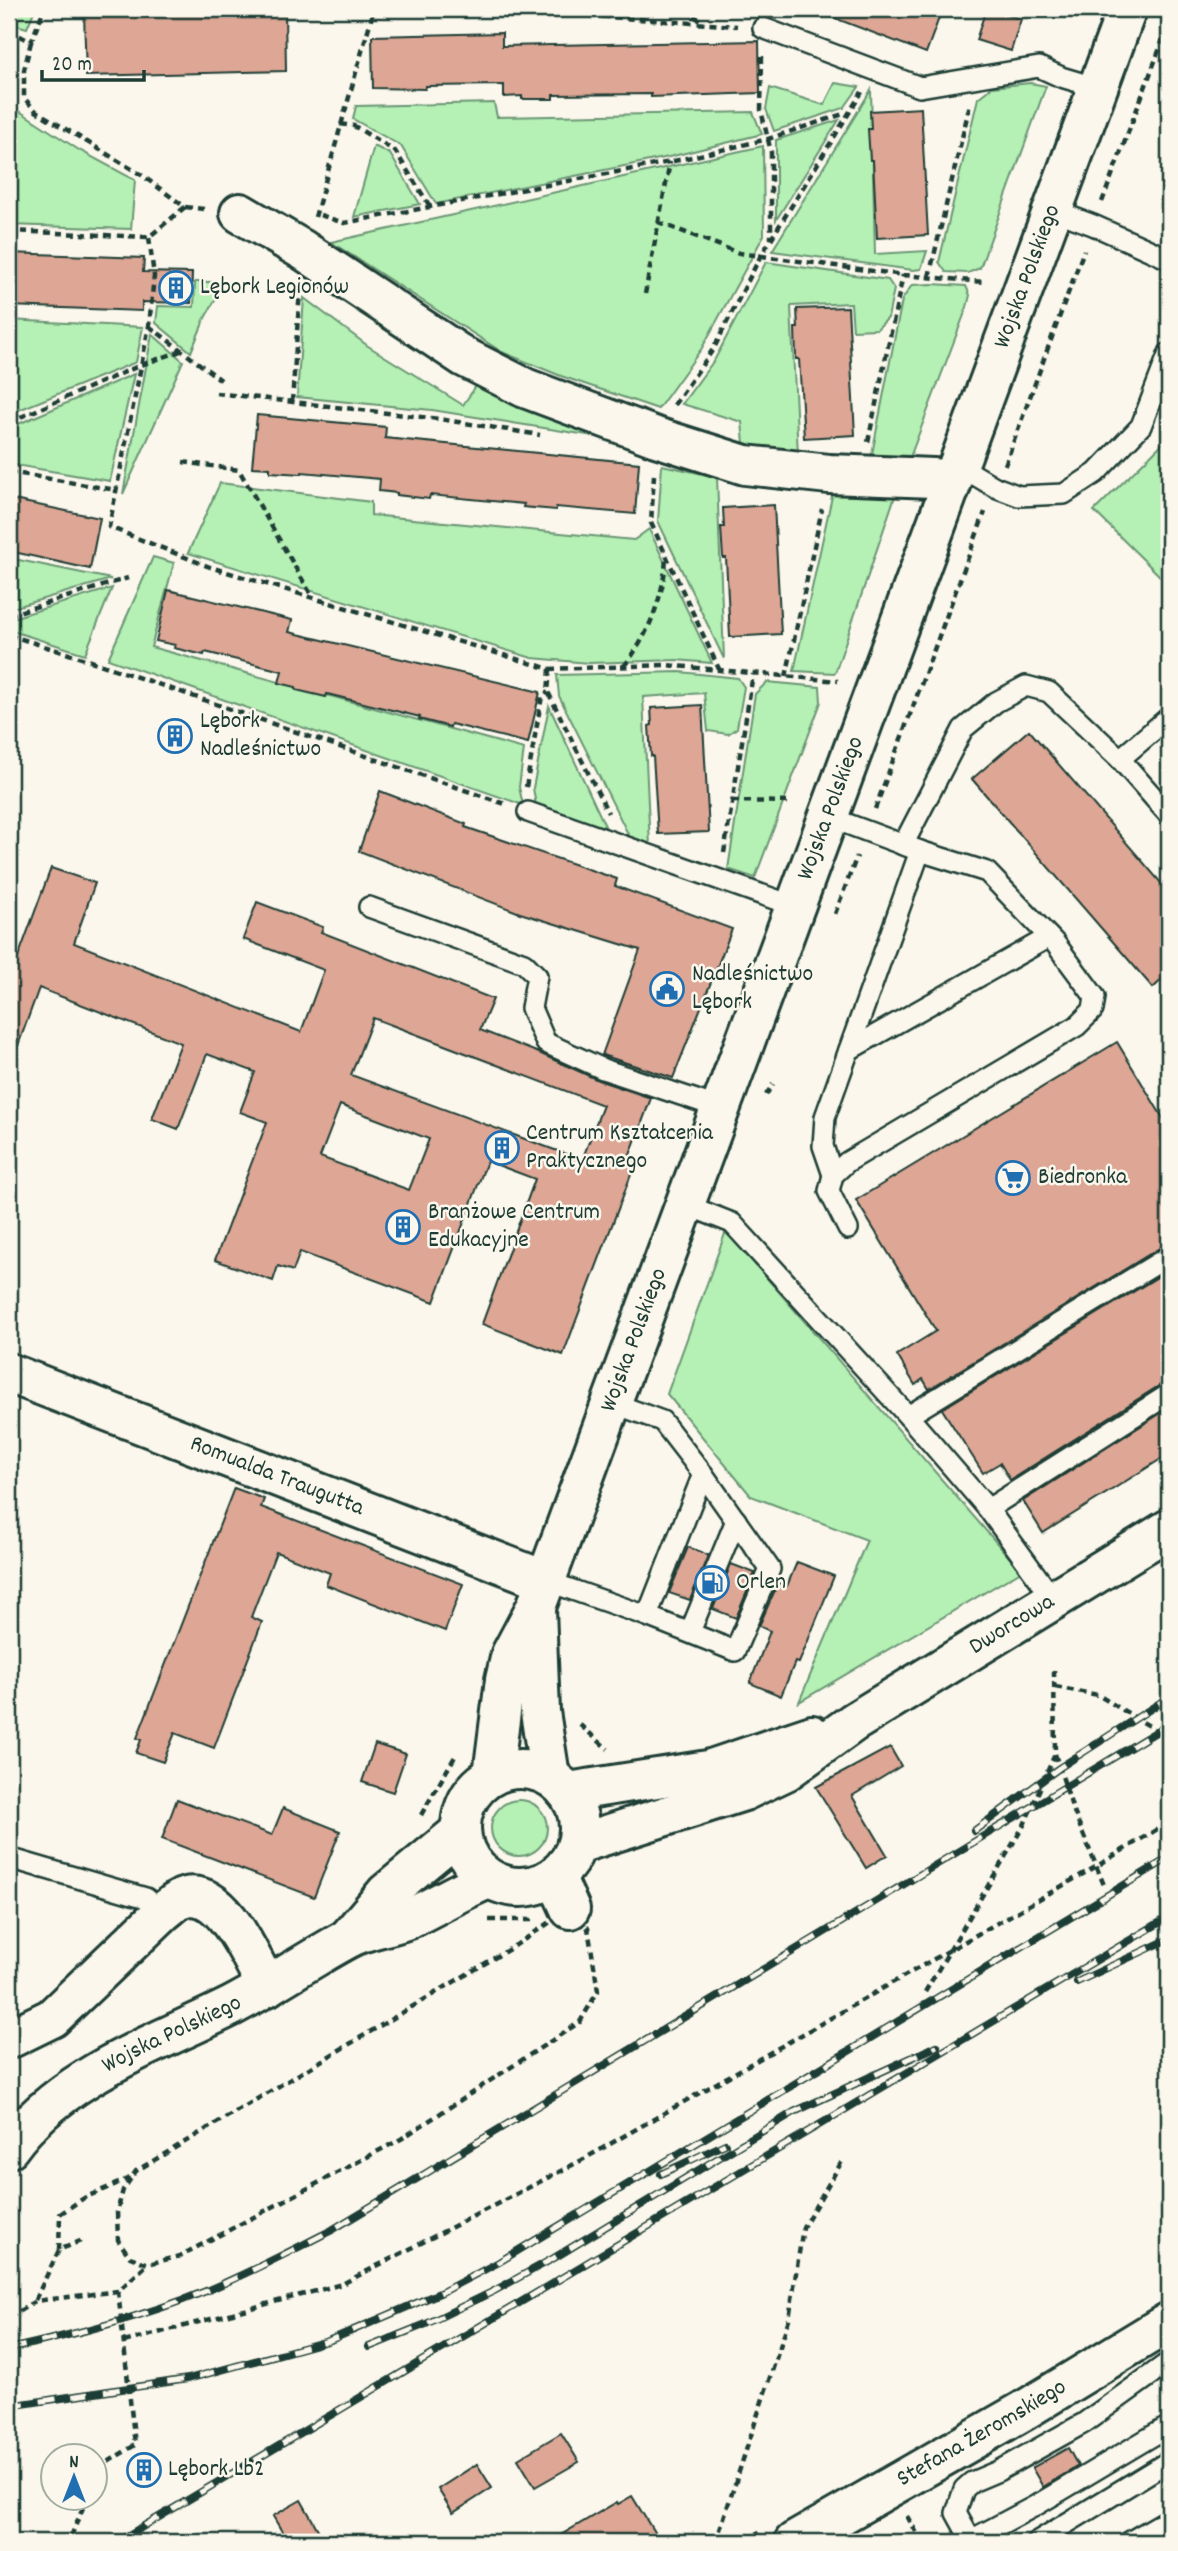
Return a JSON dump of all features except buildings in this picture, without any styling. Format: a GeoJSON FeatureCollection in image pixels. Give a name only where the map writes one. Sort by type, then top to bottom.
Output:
{"type":"FeatureCollection","features":[{"type":"Feature","properties":{"kind":"street","name":"Wojska Polskiego"},"geometry":{"type":"LineString","coordinates":[[493,1775],[505,1680],[511,1654],[540,1594],[1127,9]]}},
{"type":"Feature","properties":{"kind":"street"},"geometry":{"type":"LineString","coordinates":[[240,213],[303,250],[464,357],[525,388],[656,437],[745,465],[845,475],[934,478],[954,474]]}},
{"type":"Feature","properties":{"kind":"street","name":"Romualda Traugutta"},"geometry":{"type":"LineString","coordinates":[[9,1373],[540,1594]]}},
{"type":"Feature","properties":{"kind":"street","name":"Dworcowa"},"geometry":{"type":"LineString","coordinates":[[578,1844],[744,1791],[786,1770],[854,1721],[1169,1529]]}},
{"type":"Feature","properties":{"kind":"street","name":"Wojska Polskiego"},"geometry":{"type":"LineString","coordinates":[[540,1594],[540,1713],[559,1784]]}},
{"type":"Feature","properties":{"kind":"street","name":"Dworcowa"},"geometry":{"type":"LineString","coordinates":[[559,1784],[708,1770],[854,1721]]}},
{"type":"Feature","properties":{"kind":"street"},"geometry":{"type":"LineString","coordinates":[[512,1769],[531,1769],[559,1784],[579,1817],[580,1826],[578,1844],[569,1862],[562,1893],[540,1884],[523,1888],[505,1885],[489,1879],[474,1866],[464,1848],[461,1831],[463,1813],[469,1798],[480,1785],[493,1775],[512,1769]]}},
{"type":"Feature","properties":{"kind":"street","name":"Wojska Polskiego"},"geometry":{"type":"LineString","coordinates":[[349,1937],[386,1893],[461,1831]]}},
{"type":"Feature","properties":{"kind":"street","name":"Wojska Polskiego"},"geometry":{"type":"LineString","coordinates":[[9,2148],[53,2103],[98,2071],[267,1987],[349,1937],[406,1920],[467,1887],[489,1879]]}},
{"type":"Feature","properties":{"kind":"street"},"geometry":{"type":"LineString","coordinates":[[9,2039],[52,2018],[163,1912],[188,1897],[208,1899],[225,1913],[267,1987]]}},
{"type":"Feature","properties":{"kind":"street","name":"Stefana Żeromskiego"},"geometry":{"type":"LineString","coordinates":[[794,2542],[1023,2411],[1169,2322]]}},
{"type":"Feature","properties":{"kind":"lane"},"geometry":{"type":"LineString","coordinates":[[763,28],[920,87],[1039,67],[1098,88]]}},
{"type":"Feature","properties":{"kind":"lane"},"geometry":{"type":"LineString","coordinates":[[1053,210],[1166,255],[1169,259]]}},
{"type":"Feature","properties":{"kind":"lane"},"geometry":{"type":"LineString","coordinates":[[954,474],[1019,496],[1064,494],[1096,473],[1141,426],[1169,353]]}},
{"type":"Feature","properties":{"kind":"lane"},"geometry":{"type":"LineString","coordinates":[[848,1229],[829,1191],[833,1175],[823,1146],[825,1117],[849,1050],[912,848],[963,729],[996,702],[1026,686],[1049,692],[1120,760],[1169,815]]}},
{"type":"Feature","properties":{"kind":"lane"},"geometry":{"type":"LineString","coordinates":[[1120,760],[1169,717]]}},
{"type":"Feature","properties":{"kind":"lane"},"geometry":{"type":"LineString","coordinates":[[528,812],[719,882],[794,906]]}},
{"type":"Feature","properties":{"kind":"lane"},"geometry":{"type":"LineString","coordinates":[[827,816],[912,848],[987,872],[1049,937],[1095,997],[1093,1010],[1077,1026],[847,1162],[833,1175]]}},
{"type":"Feature","properties":{"kind":"lane"},"geometry":{"type":"LineString","coordinates":[[369,907],[524,963],[537,976],[531,1008],[546,1043],[603,1069],[720,1108]]}},
{"type":"Feature","properties":{"kind":"lane"},"geometry":{"type":"LineString","coordinates":[[849,1050],[1049,937]]}},
{"type":"Feature","properties":{"kind":"lane"},"geometry":{"type":"LineString","coordinates":[[684,1204],[732,1223],[908,1416],[988,1509],[1054,1600]]}},
{"type":"Feature","properties":{"kind":"lane"},"geometry":{"type":"LineString","coordinates":[[908,1416],[1169,1256]]}},
{"type":"Feature","properties":{"kind":"lane"},"geometry":{"type":"LineString","coordinates":[[988,1509],[1169,1394]]}},
{"type":"Feature","properties":{"kind":"lane"},"geometry":{"type":"LineString","coordinates":[[540,1594],[647,1616],[735,1651],[770,1569],[662,1421],[610,1402]]}},
{"type":"Feature","properties":{"kind":"lane"},"geometry":{"type":"LineString","coordinates":[[647,1616],[703,1474]]}},
{"type":"Feature","properties":{"kind":"lane"},"geometry":{"type":"LineString","coordinates":[[690,1632],[736,1520]]}},
{"type":"Feature","properties":{"kind":"lane"},"geometry":{"type":"LineString","coordinates":[[9,1858],[146,1898],[163,1912]]}},
{"type":"Feature","properties":{"kind":"lane"},"geometry":{"type":"LineString","coordinates":[[1169,2362],[1084,2423],[998,2471],[972,2482],[964,2489],[956,2513],[972,2541],[1169,2426]]}},
{"type":"Feature","properties":{"kind":"lane"},"geometry":{"type":"LineString","coordinates":[[1036,2542],[1169,2460]]}},
{"type":"Feature","properties":{"kind":"lane"},"geometry":{"type":"LineString","coordinates":[[1129,2542],[1169,2519]]}},
{"type":"Feature","properties":{"kind":"path"},"geometry":{"type":"LineString","coordinates":[[9,231],[149,237],[185,208],[140,174],[36,111],[24,98],[24,69],[44,9]]}},
{"type":"Feature","properties":{"kind":"path"},"geometry":{"type":"LineString","coordinates":[[292,402],[303,250],[316,214],[374,9]]}},
{"type":"Feature","properties":{"kind":"path"},"geometry":{"type":"LineString","coordinates":[[494,9],[538,10],[763,28],[761,110],[771,152],[771,240]]}},
{"type":"Feature","properties":{"kind":"path"},"geometry":{"type":"LineString","coordinates":[[684,9],[705,23]]}},
{"type":"Feature","properties":{"kind":"path"},"geometry":{"type":"LineString","coordinates":[[9,30],[31,42]]}},
{"type":"Feature","properties":{"kind":"path"},"geometry":{"type":"LineString","coordinates":[[719,669],[651,523],[658,427],[714,348],[760,257],[847,112],[876,72]]}},
{"type":"Feature","properties":{"kind":"path"},"geometry":{"type":"LineString","coordinates":[[929,277],[972,97],[970,79]]}},
{"type":"Feature","properties":{"kind":"path"},"geometry":{"type":"LineString","coordinates":[[316,214],[344,223],[431,208],[670,162],[768,139],[847,112]]}},
{"type":"Feature","properties":{"kind":"path"},"geometry":{"type":"LineString","coordinates":[[340,124],[354,126],[395,151],[431,208]]}},
{"type":"Feature","properties":{"kind":"path"},"geometry":{"type":"LineString","coordinates":[[645,294],[670,162]]}},
{"type":"Feature","properties":{"kind":"path"},"geometry":{"type":"LineString","coordinates":[[659,222],[739,253],[760,257],[984,282]]}},
{"type":"Feature","properties":{"kind":"path"},"geometry":{"type":"LineString","coordinates":[[149,237],[154,276],[149,326],[109,527],[210,567],[550,669],[665,665],[838,681]]}},
{"type":"Feature","properties":{"kind":"path"},"geometry":{"type":"LineString","coordinates":[[786,677],[903,275]]}},
{"type":"Feature","properties":{"kind":"path"},"geometry":{"type":"LineString","coordinates":[[149,326],[221,380]]}},
{"type":"Feature","properties":{"kind":"path"},"geometry":{"type":"LineString","coordinates":[[9,422],[141,365],[181,351]]}},
{"type":"Feature","properties":{"kind":"path"},"geometry":{"type":"LineString","coordinates":[[216,393],[439,419],[547,436]]}},
{"type":"Feature","properties":{"kind":"path"},"geometry":{"type":"LineString","coordinates":[[183,462],[239,470],[314,598]]}},
{"type":"Feature","properties":{"kind":"path"},"geometry":{"type":"LineString","coordinates":[[9,472],[116,490]]}},
{"type":"Feature","properties":{"kind":"path"},"geometry":{"type":"LineString","coordinates":[[623,667],[638,650],[659,595],[666,571],[666,554]]}},
{"type":"Feature","properties":{"kind":"path"},"geometry":{"type":"LineString","coordinates":[[9,615],[128,578]]}},
{"type":"Feature","properties":{"kind":"path"},"geometry":{"type":"LineString","coordinates":[[9,635],[528,812],[526,790],[530,752],[542,696],[548,692]]}},
{"type":"Feature","properties":{"kind":"path"},"geometry":{"type":"LineString","coordinates":[[550,669],[548,692],[625,848]]}},
{"type":"Feature","properties":{"kind":"path"},"geometry":{"type":"LineString","coordinates":[[719,882],[753,674]]}},
{"type":"Feature","properties":{"kind":"path"},"geometry":{"type":"LineString","coordinates":[[732,801],[791,802]]}},
{"type":"Feature","properties":{"kind":"path"},"geometry":{"type":"LineString","coordinates":[[1054,1670],[1055,1754],[1072,1807],[1104,1885]]}},
{"type":"Feature","properties":{"kind":"path"},"geometry":{"type":"LineString","coordinates":[[1055,1687],[1098,1695],[1169,1738]]}},
{"type":"Feature","properties":{"kind":"path"},"geometry":{"type":"LineString","coordinates":[[575,1719],[616,1755]]}},
{"type":"Feature","properties":{"kind":"path"},"geometry":{"type":"LineString","coordinates":[[925,1992],[1024,1825],[1055,1754]]}},
{"type":"Feature","properties":{"kind":"path"},"geometry":{"type":"LineString","coordinates":[[124,2342],[342,2284],[582,2160],[1097,1866],[1169,1822]]}},
{"type":"Feature","properties":{"kind":"path"},"geometry":{"type":"LineString","coordinates":[[9,2318],[35,2301],[118,2291],[148,2264],[180,2256],[401,2139],[580,2022],[598,1991],[588,1928],[562,1893],[516,1945],[136,2171],[122,2190],[117,2212],[118,2240],[130,2257],[148,2264]]}},
{"type":"Feature","properties":{"kind":"path"},"geometry":{"type":"LineString","coordinates":[[716,2542],[789,2319],[803,2227],[844,2158]]}},
{"type":"Feature","properties":{"kind":"path"},"geometry":{"type":"LineString","coordinates":[[35,2301],[59,2250],[60,2214],[84,2198],[132,2177]]}},
{"type":"Feature","properties":{"kind":"path"},"geometry":{"type":"LineString","coordinates":[[59,2250],[83,2240]]}},
{"type":"Feature","properties":{"kind":"path"},"geometry":{"type":"LineString","coordinates":[[108,2462],[135,2445],[118,2291]]}},
{"type":"Feature","properties":{"kind":"path"},"geometry":{"type":"LineString","coordinates":[[60,2542],[72,2534],[81,2512]]}},
{"type":"Feature","properties":{"kind":"green space"},"geometry":{"type":"Polygon","coordinates":[[[9,9],[35,9],[27,28],[9,23],[9,9]]]}},
{"type":"Feature","properties":{"kind":"green space"},"geometry":{"type":"Polygon","coordinates":[[[835,83],[859,87],[844,108],[774,131],[766,109],[770,88],[824,105],[835,83]]]}},
{"type":"Feature","properties":{"kind":"green space"},"geometry":{"type":"Polygon","coordinates":[[[1030,83],[1046,86],[980,268],[968,273],[946,272],[939,262],[978,98],[992,87],[1030,83]]]}},
{"type":"Feature","properties":{"kind":"green space"},"geometry":{"type":"Polygon","coordinates":[[[871,90],[875,254],[927,251],[921,269],[772,251],[871,90]]]}},
{"type":"Feature","properties":{"kind":"green space"},"geometry":{"type":"Polygon","coordinates":[[[494,103],[497,117],[753,112],[762,134],[669,157],[436,204],[401,146],[353,119],[356,106],[494,103]]]}},
{"type":"Feature","properties":{"kind":"green space"},"geometry":{"type":"Polygon","coordinates":[[[21,112],[79,150],[135,180],[131,229],[9,225],[9,113],[21,112]]]}},
{"type":"Feature","properties":{"kind":"green space"},"geometry":{"type":"Polygon","coordinates":[[[839,120],[776,220],[776,140],[839,120]]]}},
{"type":"Feature","properties":{"kind":"green space"},"geometry":{"type":"Polygon","coordinates":[[[374,146],[390,154],[420,204],[354,217],[374,146]]]}},
{"type":"Feature","properties":{"kind":"green space"},"geometry":{"type":"Polygon","coordinates":[[[763,146],[764,235],[702,348],[658,409],[561,376],[502,352],[331,242],[763,146]]]}},
{"type":"Feature","properties":{"kind":"green space"},"geometry":{"type":"Polygon","coordinates":[[[766,262],[888,280],[894,289],[888,318],[877,329],[853,330],[851,303],[791,306],[798,455],[745,454],[742,422],[682,404],[715,359],[766,262]]]}},
{"type":"Feature","properties":{"kind":"green space"},"geometry":{"type":"Polygon","coordinates":[[[195,282],[225,282],[205,318],[191,352],[156,323],[158,306],[194,307],[195,282]]]}},
{"type":"Feature","properties":{"kind":"green space"},"geometry":{"type":"Polygon","coordinates":[[[912,285],[966,286],[970,295],[967,307],[907,465],[877,463],[872,454],[902,300],[912,285]]]}},
{"type":"Feature","properties":{"kind":"green space"},"geometry":{"type":"Polygon","coordinates":[[[304,298],[368,346],[463,405],[476,386],[606,438],[432,410],[297,397],[304,298]]]}},
{"type":"Feature","properties":{"kind":"green space"},"geometry":{"type":"Polygon","coordinates":[[[9,320],[143,327],[136,362],[9,414],[9,320]]]}},
{"type":"Feature","properties":{"kind":"green space"},"geometry":{"type":"Polygon","coordinates":[[[152,334],[183,361],[123,494],[152,334]]]}},
{"type":"Feature","properties":{"kind":"green space"},"geometry":{"type":"Polygon","coordinates":[[[134,374],[110,481],[9,464],[9,428],[134,374]]]}},
{"type":"Feature","properties":{"kind":"green space"},"geometry":{"type":"Polygon","coordinates":[[[1169,437],[1169,585],[1094,511],[1169,437]]]}},
{"type":"Feature","properties":{"kind":"green space"},"geometry":{"type":"Polygon","coordinates":[[[662,465],[717,477],[724,659],[658,521],[662,465]]]}},
{"type":"Feature","properties":{"kind":"green space"},"geometry":{"type":"Polygon","coordinates":[[[220,483],[371,502],[371,515],[634,540],[649,529],[712,663],[676,660],[589,663],[532,658],[188,553],[220,483]]]}},
{"type":"Feature","properties":{"kind":"green space"},"geometry":{"type":"Polygon","coordinates":[[[834,487],[896,493],[835,673],[794,671],[834,487]]]}},
{"type":"Feature","properties":{"kind":"green space"},"geometry":{"type":"Polygon","coordinates":[[[153,557],[174,563],[151,647],[524,749],[519,787],[523,805],[108,659],[153,557]]]}},
{"type":"Feature","properties":{"kind":"green space"},"geometry":{"type":"Polygon","coordinates":[[[9,558],[111,579],[9,609],[9,558]]]}},
{"type":"Feature","properties":{"kind":"green space"},"geometry":{"type":"Polygon","coordinates":[[[112,588],[85,654],[9,630],[9,619],[112,588]]]}},
{"type":"Feature","properties":{"kind":"green space"},"geometry":{"type":"Polygon","coordinates":[[[680,672],[738,678],[744,687],[737,728],[728,734],[708,731],[704,693],[643,697],[650,846],[630,838],[559,696],[557,675],[680,672]]]}},
{"type":"Feature","properties":{"kind":"green space"},"geometry":{"type":"Polygon","coordinates":[[[767,682],[820,687],[821,702],[755,878],[728,869],[755,694],[767,682]]]}},
{"type":"Feature","properties":{"kind":"green space"},"geometry":{"type":"Polygon","coordinates":[[[549,706],[606,828],[536,806],[533,788],[549,706]]]}},
{"type":"Feature","properties":{"kind":"green space"},"geometry":{"type":"Polygon","coordinates":[[[726,1231],[1021,1571],[799,1702],[867,1540],[751,1496],[667,1394],[726,1231]]]}},
{"type":"Feature","properties":{"kind":"green space"},"geometry":{"type":"Polygon","coordinates":[[[514,1800],[524,1800],[539,1808],[545,1817],[545,1839],[539,1848],[524,1856],[514,1856],[496,1844],[491,1833],[491,1823],[503,1805],[514,1800]]]}},
{"type":"Feature","properties":{"kind":"railway"},"geometry":{"type":"LineString","coordinates":[[974,1831],[1059,1768],[1169,1697]]}},
{"type":"Feature","properties":{"kind":"railway"},"geometry":{"type":"LineString","coordinates":[[9,2349],[158,2309],[238,2277],[332,2230],[1169,1724]]}},
{"type":"Feature","properties":{"kind":"railway"},"geometry":{"type":"LineString","coordinates":[[9,2406],[188,2379],[328,2341],[442,2292],[499,2262],[1169,1858]]}},
{"type":"Feature","properties":{"kind":"railway"},"geometry":{"type":"LineString","coordinates":[[117,2542],[1169,1917]]}},
{"type":"Feature","properties":{"kind":"railway"},"geometry":{"type":"LineString","coordinates":[[1077,1982],[1169,1939]]}},
{"type":"Feature","properties":{"kind":"railway"},"geometry":{"type":"LineString","coordinates":[[369,2347],[426,2324],[494,2291],[554,2258],[794,2112],[937,2046]]}},
{"type":"Feature","properties":{"kind":"railway"},"geometry":{"type":"LineString","coordinates":[[661,2174],[725,2144]]}},
{"type":"Feature","properties":{"kind":"place","name":"Lębork Legionów"},"geometry":{"type":"Point","coordinates":[176,288]}},
{"type":"Feature","properties":{"kind":"place","name":"Lębork Nadleśnictwo"},"geometry":{"type":"Point","coordinates":[175,736]}},
{"type":"Feature","properties":{"kind":"place","name":"Nadleśnictwo Lębork"},"geometry":{"type":"Point","coordinates":[667,989]}},
{"type":"Feature","properties":{"kind":"place","name":"Centrum Kształcenia Praktycznego"},"geometry":{"type":"Point","coordinates":[502,1148]}},
{"type":"Feature","properties":{"kind":"place","name":"Biedronka"},"geometry":{"type":"Point","coordinates":[1013,1178]}},
{"type":"Feature","properties":{"kind":"place","name":"Branżowe Centrum Edukacyjne"},"geometry":{"type":"Point","coordinates":[403,1227]}},
{"type":"Feature","properties":{"kind":"place","name":"Orlen"},"geometry":{"type":"Point","coordinates":[712,1583]}},
{"type":"Feature","properties":{"kind":"place","name":"Lębork Lb2"},"geometry":{"type":"Point","coordinates":[144,2470]}}]}
